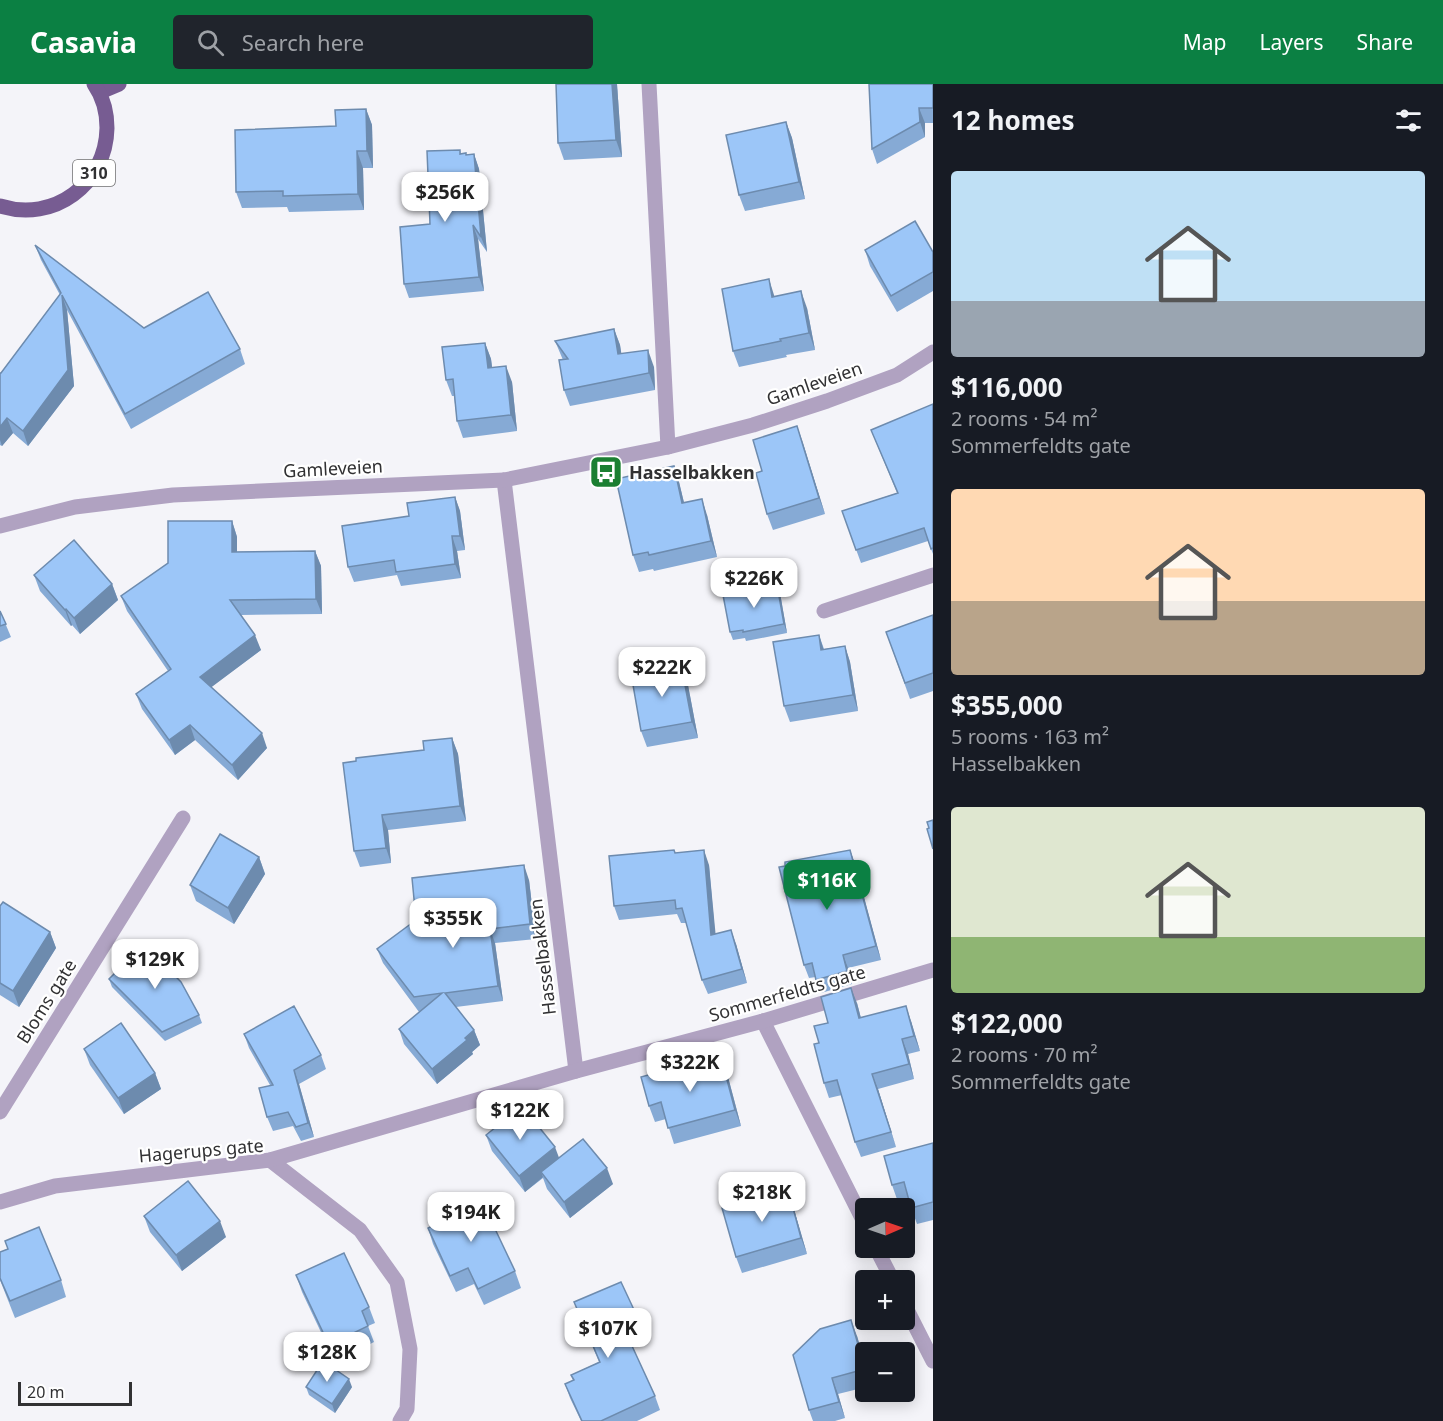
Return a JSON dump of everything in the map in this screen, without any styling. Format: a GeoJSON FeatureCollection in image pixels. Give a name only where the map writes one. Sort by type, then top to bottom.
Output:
{"type":"FeatureCollection","features":[{"type":"Feature","properties":{"kind":"main road","name":"310"},"geometry":{"type":"LineString","coordinates":[[0,206],[12,210],[38,210],[63,202],[83,187],[98,166],[106,142],[107,117],[97,88],[119,84]]}},
{"type":"Feature","properties":{"kind":"street"},"geometry":{"type":"LineString","coordinates":[[649,84],[668,447]]}},
{"type":"Feature","properties":{"kind":"street","name":"Gamleveien"},"geometry":{"type":"LineString","coordinates":[[0,526],[75,507],[173,495],[504,480],[668,447],[753,425],[897,375],[933,352]]}},
{"type":"Feature","properties":{"kind":"street","name":"Hasselbakken"},"geometry":{"type":"LineString","coordinates":[[504,480],[576,1071]]}},
{"type":"Feature","properties":{"kind":"street"},"geometry":{"type":"LineString","coordinates":[[824,611],[933,575]]}},
{"type":"Feature","properties":{"kind":"street","name":"Bloms gate"},"geometry":{"type":"LineString","coordinates":[[0,1112],[183,818]]}},
{"type":"Feature","properties":{"kind":"street","name":"Sommerfeldts gate"},"geometry":{"type":"LineString","coordinates":[[270,1160],[576,1071],[763,1021],[933,970]]}},
{"type":"Feature","properties":{"kind":"street"},"geometry":{"type":"LineString","coordinates":[[763,1021],[855,1204]]}},
{"type":"Feature","properties":{"kind":"street","name":"Hagerups gate"},"geometry":{"type":"LineString","coordinates":[[0,1202],[55,1186],[270,1160],[360,1230],[397,1282],[410,1349],[407,1409],[400,1421]]}},
{"type":"Feature","properties":{"kind":"street"},"geometry":{"type":"LineString","coordinates":[[915,1326],[933,1361]]}},
{"type":"Feature","properties":{"kind":"building"},"geometry":{"type":"Polygon","coordinates":[[[556,84],[612,84],[616,140],[558,143],[556,84]]]}},
{"type":"Feature","properties":{"kind":"building"},"geometry":{"type":"Polygon","coordinates":[[[869,84],[933,84],[933,108],[919,108],[920,122],[872,149],[869,84]]]}},
{"type":"Feature","properties":{"kind":"building"},"geometry":{"type":"Polygon","coordinates":[[[366,109],[367,151],[357,151],[358,194],[283,196],[283,191],[236,192],[235,130],[336,126],[335,110],[366,109]]]}},
{"type":"Feature","properties":{"kind":"building"},"geometry":{"type":"Polygon","coordinates":[[[786,122],[799,182],[739,195],[726,135],[786,122]]]}},
{"type":"Feature","properties":{"kind":"building"},"geometry":{"type":"Polygon","coordinates":[[[460,150],[460,154],[474,154],[481,237],[473,225],[479,277],[404,284],[400,227],[430,224],[427,151],[460,150]]]}},
{"type":"Feature","properties":{"kind":"building"},"geometry":{"type":"Polygon","coordinates":[[[915,221],[933,252],[933,272],[891,296],[865,250],[915,221]]]}},
{"type":"Feature","properties":{"kind":"building"},"geometry":{"type":"Polygon","coordinates":[[[35,245],[144,328],[208,292],[240,349],[125,414],[62,295],[68,370],[23,431],[7,418],[0,427],[0,373],[61,293],[35,245]]]}},
{"type":"Feature","properties":{"kind":"building"},"geometry":{"type":"Polygon","coordinates":[[[769,279],[772,297],[801,291],[809,333],[733,351],[722,289],[769,279]]]}},
{"type":"Feature","properties":{"kind":"building"},"geometry":{"type":"Polygon","coordinates":[[[614,329],[618,354],[648,350],[649,373],[564,390],[559,360],[568,359],[555,341],[614,329]]]}},
{"type":"Feature","properties":{"kind":"building"},"geometry":{"type":"Polygon","coordinates":[[[485,343],[488,368],[506,366],[511,415],[457,421],[453,379],[446,380],[442,347],[485,343]]]}},
{"type":"Feature","properties":{"kind":"building"},"geometry":{"type":"Polygon","coordinates":[[[933,404],[933,548],[931,549],[924,528],[856,550],[842,511],[898,493],[871,430],[933,404]]]}},
{"type":"Feature","properties":{"kind":"building"},"geometry":{"type":"Polygon","coordinates":[[[797,426],[819,498],[767,514],[756,473],[762,471],[753,440],[797,426]]]}},
{"type":"Feature","properties":{"kind":"building"},"geometry":{"type":"Polygon","coordinates":[[[674,466],[682,503],[702,499],[711,541],[649,555],[648,552],[633,555],[616,479],[674,466]]]}},
{"type":"Feature","properties":{"kind":"building"},"geometry":{"type":"Polygon","coordinates":[[[455,497],[460,536],[452,536],[455,564],[396,572],[394,560],[348,567],[342,526],[409,516],[407,503],[455,497]]]}},
{"type":"Feature","properties":{"kind":"building"},"geometry":{"type":"Polygon","coordinates":[[[168,521],[232,521],[232,552],[315,551],[316,599],[230,600],[255,635],[200,677],[262,733],[232,765],[190,725],[169,740],[136,694],[171,669],[121,596],[168,563],[168,521]]]}},
{"type":"Feature","properties":{"kind":"building"},"geometry":{"type":"Polygon","coordinates":[[[74,540],[112,584],[74,618],[34,575],[74,540]]]}},
{"type":"Feature","properties":{"kind":"building"},"geometry":{"type":"Polygon","coordinates":[[[777,585],[784,624],[743,632],[743,630],[730,632],[723,595],[777,585]]]}},
{"type":"Feature","properties":{"kind":"building"},"geometry":{"type":"Polygon","coordinates":[[[0,611],[6,624],[0,626],[0,611]]]}},
{"type":"Feature","properties":{"kind":"building"},"geometry":{"type":"Polygon","coordinates":[[[933,615],[933,673],[905,683],[886,632],[933,615]]]}},
{"type":"Feature","properties":{"kind":"building"},"geometry":{"type":"Polygon","coordinates":[[[819,635],[821,650],[845,646],[853,695],[784,706],[773,642],[819,635]]]}},
{"type":"Feature","properties":{"kind":"building"},"geometry":{"type":"Polygon","coordinates":[[[681,664],[692,722],[641,731],[633,685],[636,684],[636,672],[681,664]]]}},
{"type":"Feature","properties":{"kind":"building"},"geometry":{"type":"Polygon","coordinates":[[[452,738],[460,806],[382,815],[386,848],[354,851],[343,763],[356,761],[356,758],[424,750],[423,741],[452,738]]]}},
{"type":"Feature","properties":{"kind":"building"},"geometry":{"type":"Polygon","coordinates":[[[933,820],[933,849],[927,822],[933,820]]]}},
{"type":"Feature","properties":{"kind":"building"},"geometry":{"type":"Polygon","coordinates":[[[220,834],[259,857],[228,908],[190,885],[220,834]]]}},
{"type":"Feature","properties":{"kind":"building"},"geometry":{"type":"Polygon","coordinates":[[[674,850],[675,853],[704,850],[711,935],[731,930],[742,969],[702,980],[682,908],[676,909],[675,900],[614,906],[609,856],[674,850]]]}},
{"type":"Feature","properties":{"kind":"building"},"geometry":{"type":"Polygon","coordinates":[[[850,850],[876,946],[843,955],[847,971],[816,980],[812,963],[804,965],[779,867],[785,866],[785,862],[850,850]]]}},
{"type":"Feature","properties":{"kind":"building"},"geometry":{"type":"Polygon","coordinates":[[[524,865],[530,924],[490,929],[498,986],[445,993],[474,1030],[465,1038],[467,1040],[432,1069],[399,1029],[442,993],[414,997],[377,949],[416,920],[412,878],[524,865]]]}},
{"type":"Feature","properties":{"kind":"building"},"geometry":{"type":"Polygon","coordinates":[[[3,902],[50,932],[13,991],[0,983],[0,906],[3,902]]]}},
{"type":"Feature","properties":{"kind":"building"},"geometry":{"type":"Polygon","coordinates":[[[144,944],[181,982],[199,1015],[162,1032],[109,979],[144,944]]]}},
{"type":"Feature","properties":{"kind":"building"},"geometry":{"type":"Polygon","coordinates":[[[851,988],[859,1018],[906,1006],[914,1036],[902,1039],[909,1064],[872,1074],[891,1132],[855,1142],[837,1080],[824,1083],[814,1044],[819,1043],[814,1026],[828,1023],[821,997],[851,988]]]}},
{"type":"Feature","properties":{"kind":"building"},"geometry":{"type":"Polygon","coordinates":[[[294,1006],[321,1055],[294,1070],[308,1123],[296,1127],[288,1112],[267,1117],[259,1088],[273,1085],[244,1034],[294,1006]]]}},
{"type":"Feature","properties":{"kind":"building"},"geometry":{"type":"Polygon","coordinates":[[[121,1023],[155,1073],[118,1098],[84,1049],[121,1023]]]}},
{"type":"Feature","properties":{"kind":"building"},"geometry":{"type":"Polygon","coordinates":[[[722,1061],[735,1110],[668,1128],[661,1102],[649,1106],[641,1077],[677,1067],[679,1073],[722,1061]]]}},
{"type":"Feature","properties":{"kind":"building"},"geometry":{"type":"Polygon","coordinates":[[[522,1106],[555,1147],[519,1176],[486,1135],[522,1106]]]}},
{"type":"Feature","properties":{"kind":"building"},"geometry":{"type":"Polygon","coordinates":[[[583,1139],[607,1168],[564,1202],[541,1172],[583,1139]]]}},
{"type":"Feature","properties":{"kind":"building"},"geometry":{"type":"Polygon","coordinates":[[[933,1143],[933,1202],[915,1207],[915,1198],[908,1198],[904,1182],[892,1185],[884,1156],[933,1143]]]}},
{"type":"Feature","properties":{"kind":"building"},"geometry":{"type":"Polygon","coordinates":[[[188,1181],[220,1221],[176,1255],[144,1216],[188,1181]]]}},
{"type":"Feature","properties":{"kind":"building"},"geometry":{"type":"Polygon","coordinates":[[[788,1189],[801,1238],[736,1257],[722,1208],[788,1189]]]}},
{"type":"Feature","properties":{"kind":"building"},"geometry":{"type":"Polygon","coordinates":[[[478,1193],[515,1271],[478,1289],[468,1268],[450,1276],[428,1228],[450,1217],[446,1208],[478,1193]]]}},
{"type":"Feature","properties":{"kind":"building"},"geometry":{"type":"Polygon","coordinates":[[[39,1227],[61,1280],[10,1301],[0,1278],[0,1252],[8,1249],[5,1241],[39,1227]]]}},
{"type":"Feature","properties":{"kind":"building"},"geometry":{"type":"Polygon","coordinates":[[[344,1253],[369,1307],[362,1311],[368,1326],[329,1345],[296,1275],[344,1253]]]}},
{"type":"Feature","properties":{"kind":"building"},"geometry":{"type":"Polygon","coordinates":[[[621,1282],[636,1314],[621,1322],[655,1396],[601,1421],[582,1421],[565,1384],[574,1380],[571,1375],[600,1362],[574,1302],[621,1282]]]}},
{"type":"Feature","properties":{"kind":"building"},"geometry":{"type":"Polygon","coordinates":[[[851,1320],[857,1342],[855,1342],[855,1372],[832,1378],[839,1402],[809,1410],[793,1355],[820,1329],[851,1320]]]}},
{"type":"Feature","properties":{"kind":"building"},"geometry":{"type":"Polygon","coordinates":[[[323,1361],[349,1379],[332,1404],[306,1387],[323,1361]]]}},
{"type":"Feature","properties":{"kind":"place","name":"Hasselbakken"},"geometry":{"type":"Point","coordinates":[606,472]}}]}
